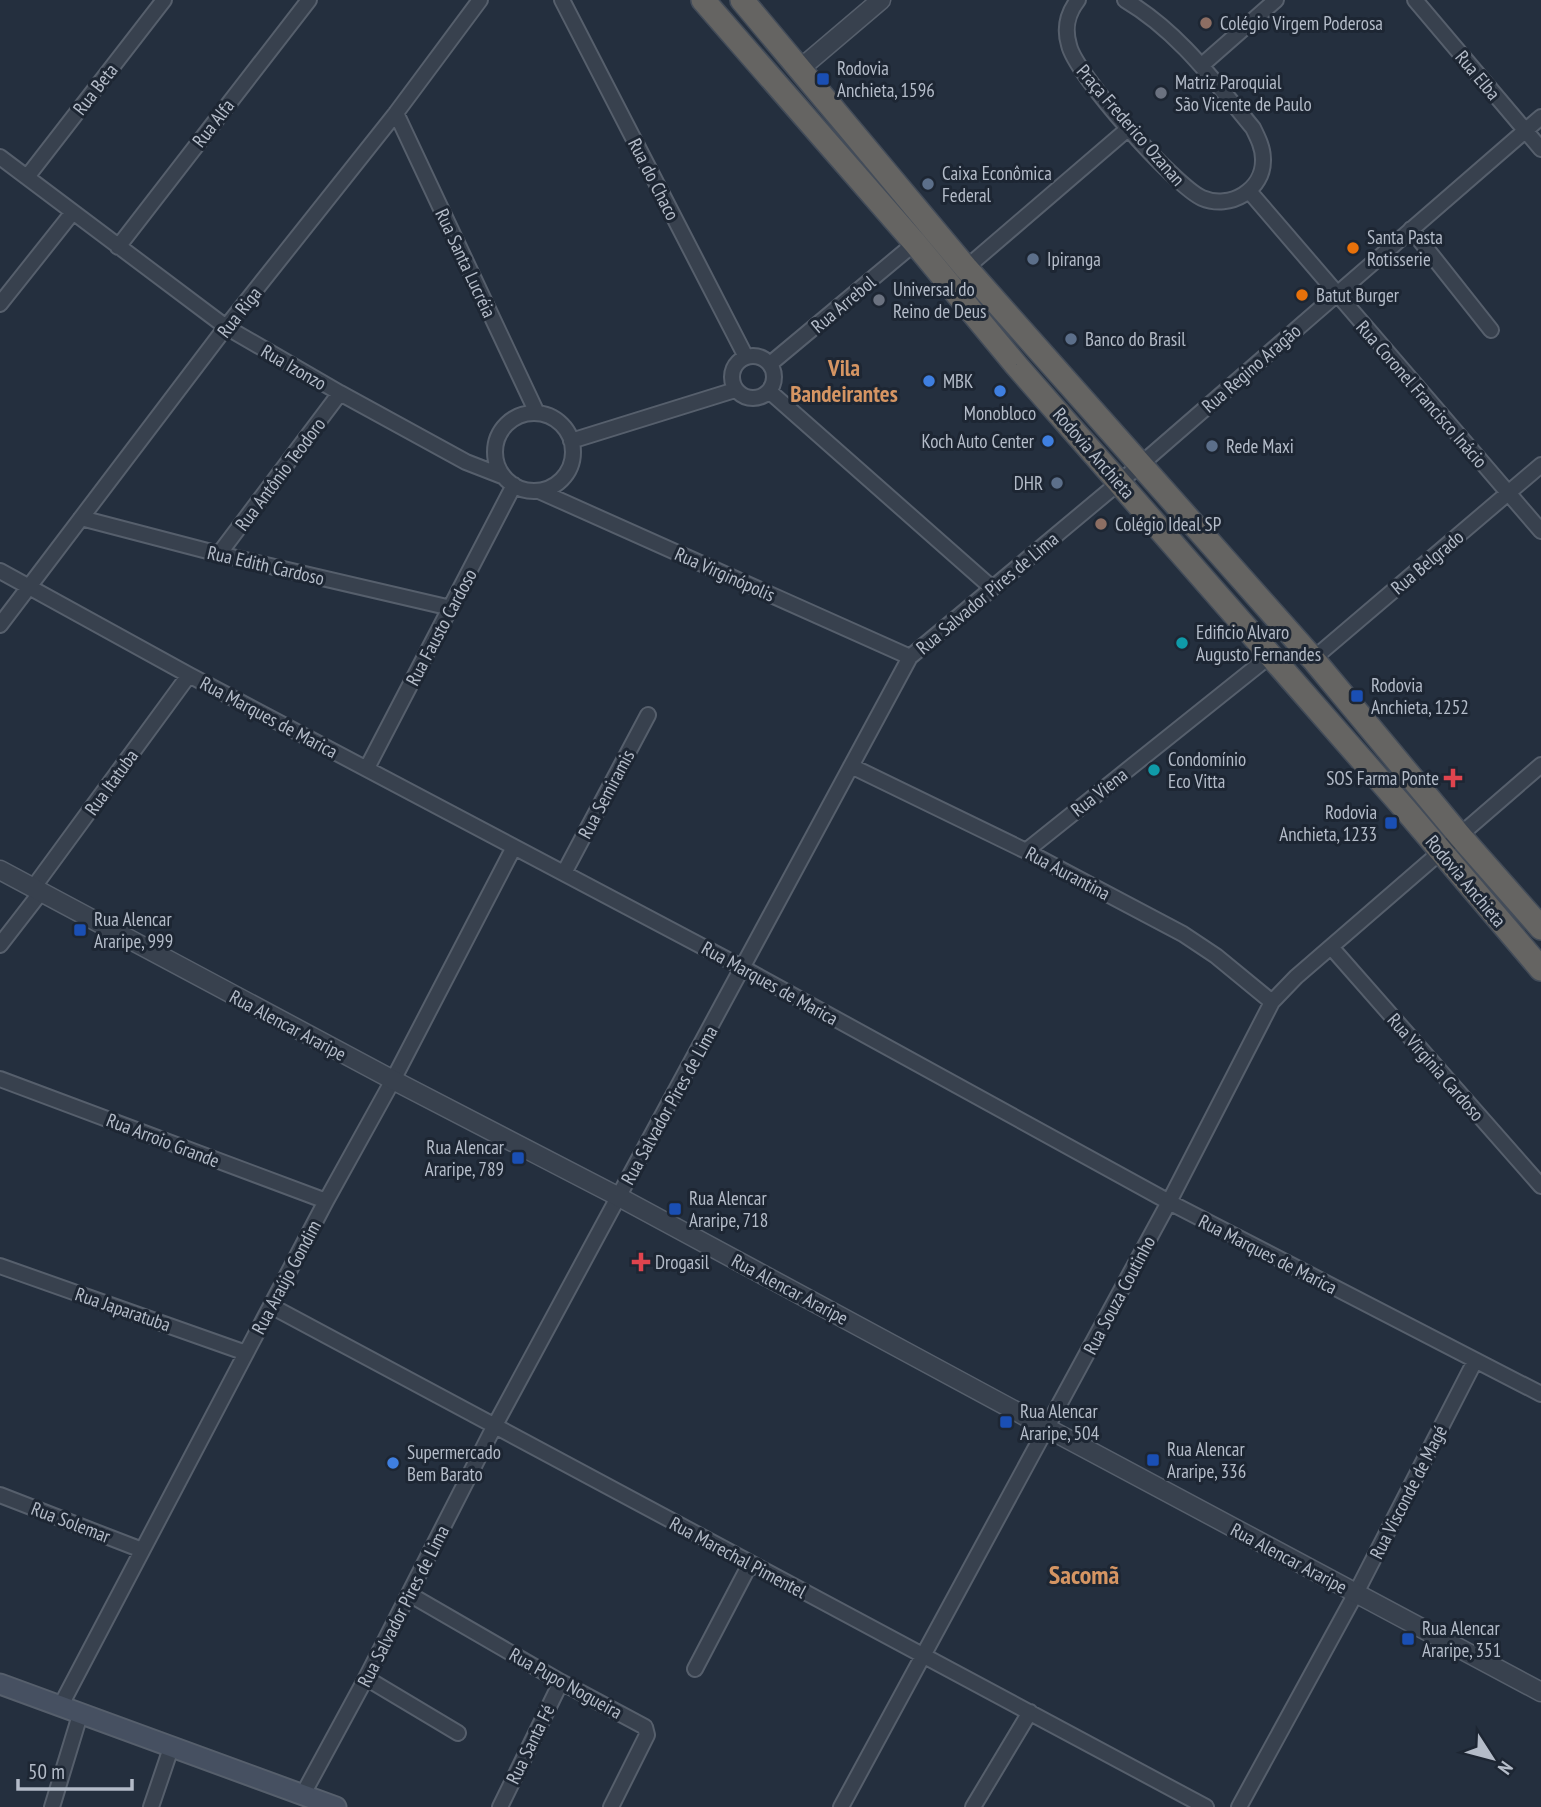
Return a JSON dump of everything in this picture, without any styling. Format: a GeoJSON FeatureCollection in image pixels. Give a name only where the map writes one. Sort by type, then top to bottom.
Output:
{"type":"FeatureCollection","features":[{"type":"Feature","properties":{"kind":"highway","name":"Rodovia Anchieta"},"geometry":{"type":"LineString","coordinates":[[703,0],[1541,969]]}},
{"type":"Feature","properties":{"kind":"highway","name":"Rodovia Anchieta"},"geometry":{"type":"LineString","coordinates":[[742,0],[966,268],[1313,659],[1460,836],[1541,928]]}},
{"type":"Feature","properties":{"kind":"main road"},"geometry":{"type":"LineString","coordinates":[[0,1684],[336,1807]]}},
{"type":"Feature","properties":{"kind":"street","name":"Rua Beta"},"geometry":{"type":"LineString","coordinates":[[27,177],[164,0]]}},
{"type":"Feature","properties":{"kind":"street","name":"Rua Alfa"},"geometry":{"type":"LineString","coordinates":[[118,247],[309,0]]}},
{"type":"Feature","properties":{"kind":"street","name":"Rua Riga"},"geometry":{"type":"LineString","coordinates":[[0,625],[226,327],[396,113],[480,0]]}},
{"type":"Feature","properties":{"kind":"street","name":"Rua do Chaco"},"geometry":{"type":"LineString","coordinates":[[562,0],[746,357]]}},
{"type":"Feature","properties":{"kind":"street"},"geometry":{"type":"LineString","coordinates":[[801,68],[881,0]]}},
{"type":"Feature","properties":{"kind":"street","name":"Praça Frederico Ozanan"},"geometry":{"type":"LineString","coordinates":[[1079,0],[1067,22],[1069,47],[1076,62],[1129,128],[1180,183],[1202,198],[1227,201],[1249,191]]}},
{"type":"Feature","properties":{"kind":"street"},"geometry":{"type":"LineString","coordinates":[[1125,0],[1163,26],[1202,65],[1253,128],[1261,144],[1263,158],[1261,173],[1249,191]]}},
{"type":"Feature","properties":{"kind":"street"},"geometry":{"type":"LineString","coordinates":[[1202,65],[1276,0]]}},
{"type":"Feature","properties":{"kind":"street","name":"Rua Elba"},"geometry":{"type":"LineString","coordinates":[[1415,0],[1541,149]]}},
{"type":"Feature","properties":{"kind":"street","name":"Rua Santa Lucréia"},"geometry":{"type":"LineString","coordinates":[[396,113],[537,413]]}},
{"type":"Feature","properties":{"kind":"street","name":"Rua Regino Aragão"},"geometry":{"type":"LineString","coordinates":[[1120,482],[1541,117]]}},
{"type":"Feature","properties":{"kind":"street"},"geometry":{"type":"LineString","coordinates":[[966,268],[1129,128]]}},
{"type":"Feature","properties":{"kind":"street","name":"Rua Izonzo"},"geometry":{"type":"LineString","coordinates":[[0,157],[226,327],[467,462],[502,476]]}},
{"type":"Feature","properties":{"kind":"street","name":"Rua Coronel Francisco Inácio"},"geometry":{"type":"LineString","coordinates":[[1249,191],[1541,531]]}},
{"type":"Feature","properties":{"kind":"street"},"geometry":{"type":"LineString","coordinates":[[0,304],[72,212]]}},
{"type":"Feature","properties":{"kind":"street"},"geometry":{"type":"LineString","coordinates":[[1411,229],[1491,330]]}},
{"type":"Feature","properties":{"kind":"street","name":"Rua Arrebol"},"geometry":{"type":"LineString","coordinates":[[770,364],[915,243]]}},
{"type":"Feature","properties":{"kind":"street"},"geometry":{"type":"LineString","coordinates":[[756,356],[770,364],[774,378],[764,396],[745,397],[735,390],[732,374],[737,364],[746,357],[756,356]]}},
{"type":"Feature","properties":{"kind":"street"},"geometry":{"type":"LineString","coordinates":[[571,441],[735,390]]}},
{"type":"Feature","properties":{"kind":"street"},"geometry":{"type":"LineString","coordinates":[[769,391],[991,587]]}},
{"type":"Feature","properties":{"kind":"street","name":"Rua Antônio Teodoro"},"geometry":{"type":"LineString","coordinates":[[219,554],[340,393]]}},
{"type":"Feature","properties":{"kind":"street"},"geometry":{"type":"LineString","coordinates":[[537,413],[558,422],[571,441],[573,454],[570,467],[552,487],[539,491],[525,491],[514,485],[502,476],[496,462],[495,447],[499,433],[509,422],[522,415],[537,413]]}},
{"type":"Feature","properties":{"kind":"street","name":"Rua Belgrado"},"geometry":{"type":"LineString","coordinates":[[1313,659],[1541,465]]}},
{"type":"Feature","properties":{"kind":"street","name":"Rua Salvador Pires de Lima"},"geometry":{"type":"LineString","coordinates":[[302,1796],[495,1427],[910,657],[1120,482]]}},
{"type":"Feature","properties":{"kind":"street","name":"Rua Fausto Cardoso"},"geometry":{"type":"LineString","coordinates":[[367,768],[514,485]]}},
{"type":"Feature","properties":{"kind":"street","name":"Rua Virginópolis"},"geometry":{"type":"LineString","coordinates":[[539,491],[910,657]]}},
{"type":"Feature","properties":{"kind":"street","name":"Rua Edith Cardoso"},"geometry":{"type":"LineString","coordinates":[[81,518],[219,554],[451,608]]}},
{"type":"Feature","properties":{"kind":"street","name":"Rua Marques de Marica"},"geometry":{"type":"LineString","coordinates":[[0,571],[189,676],[743,968],[1169,1202],[1475,1361],[1540,1390]]}},
{"type":"Feature","properties":{"kind":"street","name":"Rua Viena"},"geometry":{"type":"LineString","coordinates":[[1026,850],[1271,655]]}},
{"type":"Feature","properties":{"kind":"street","name":"Rua Itatuba"},"geometry":{"type":"LineString","coordinates":[[0,945],[189,676]]}},
{"type":"Feature","properties":{"kind":"street","name":"Rua Semiramis"},"geometry":{"type":"LineString","coordinates":[[564,873],[648,715]]}},
{"type":"Feature","properties":{"kind":"street","name":"Rua Souza Coutinho"},"geometry":{"type":"LineString","coordinates":[[841,1807],[1169,1202],[1272,1002],[1331,947],[1541,765]]}},
{"type":"Feature","properties":{"kind":"street","name":"Rua Aurantina"},"geometry":{"type":"LineString","coordinates":[[851,766],[1026,850],[1183,934],[1216,956],[1272,1002]]}},
{"type":"Feature","properties":{"kind":"street","name":"Rua Araújo Gondim"},"geometry":{"type":"LineString","coordinates":[[60,1707],[514,848]]}},
{"type":"Feature","properties":{"kind":"street","name":"Rua Alencar Araripe"},"geometry":{"type":"LineString","coordinates":[[0,870],[393,1080],[619,1197],[1541,1692]]}},
{"type":"Feature","properties":{"kind":"street","name":"Rua Virginia Cardoso"},"geometry":{"type":"LineString","coordinates":[[1331,947],[1541,1186]]}},
{"type":"Feature","properties":{"kind":"street","name":"Rua Arroio Grande"},"geometry":{"type":"LineString","coordinates":[[0,1079],[326,1201]]}},
{"type":"Feature","properties":{"kind":"street","name":"Rua Japaratuba"},"geometry":{"type":"LineString","coordinates":[[0,1266],[246,1353]]}},
{"type":"Feature","properties":{"kind":"street","name":"Rua Marechal Pimentel"},"geometry":{"type":"LineString","coordinates":[[271,1306],[1206,1807]]}},
{"type":"Feature","properties":{"kind":"street","name":"Rua Visconde de Magé"},"geometry":{"type":"LineString","coordinates":[[1239,1807],[1356,1593],[1475,1361]]}},
{"type":"Feature","properties":{"kind":"street","name":"Rua Solemar"},"geometry":{"type":"LineString","coordinates":[[0,1495],[142,1550]]}},
{"type":"Feature","properties":{"kind":"street"},"geometry":{"type":"LineString","coordinates":[[695,1669],[750,1564]]}},
{"type":"Feature","properties":{"kind":"street","name":"Rua Pupo Nogueira"},"geometry":{"type":"LineString","coordinates":[[409,1594],[647,1729],[647,1735],[611,1807]]}},
{"type":"Feature","properties":{"kind":"street"},"geometry":{"type":"LineString","coordinates":[[366,1678],[458,1733]]}},
{"type":"Feature","properties":{"kind":"street","name":"Rua Santa Fé"},"geometry":{"type":"LineString","coordinates":[[500,1807],[561,1682]]}},
{"type":"Feature","properties":{"kind":"street"},"geometry":{"type":"LineString","coordinates":[[973,1807],[1030,1712]]}},
{"type":"Feature","properties":{"kind":"street"},"geometry":{"type":"LineString","coordinates":[[52,1807],[80,1715]]}},
{"type":"Feature","properties":{"kind":"street"},"geometry":{"type":"LineString","coordinates":[[151,1807],[171,1748]]}},
{"type":"Feature","properties":{"kind":"place","name":"Colégio Virgem Poderosa"},"geometry":{"type":"Point","coordinates":[1206,23]}},
{"type":"Feature","properties":{"kind":"place","name":"Rodovia Anchieta, 1596"},"geometry":{"type":"Point","coordinates":[823,79]}},
{"type":"Feature","properties":{"kind":"place","name":"Matriz Paroquial São Vicente de Paulo"},"geometry":{"type":"Point","coordinates":[1161,93]}},
{"type":"Feature","properties":{"kind":"place","name":"Caixa Econômica Federal"},"geometry":{"type":"Point","coordinates":[928,184]}},
{"type":"Feature","properties":{"kind":"place","name":"Santa Pasta Rotisserie"},"geometry":{"type":"Point","coordinates":[1353,248]}},
{"type":"Feature","properties":{"kind":"place","name":"Ipiranga"},"geometry":{"type":"Point","coordinates":[1033,259]}},
{"type":"Feature","properties":{"kind":"place","name":"Batut Burger"},"geometry":{"type":"Point","coordinates":[1302,295]}},
{"type":"Feature","properties":{"kind":"place","name":"Universal do Reino de Deus"},"geometry":{"type":"Point","coordinates":[879,300]}},
{"type":"Feature","properties":{"kind":"place","name":"Banco do Brasil"},"geometry":{"type":"Point","coordinates":[1071,339]}},
{"type":"Feature","properties":{"kind":"place","name":"MBK"},"geometry":{"type":"Point","coordinates":[929,381]}},
{"type":"Feature","properties":{"kind":"place","name":"Monobloco"},"geometry":{"type":"Point","coordinates":[1000,391]}},
{"type":"Feature","properties":{"kind":"place","name":"Koch Auto Center"},"geometry":{"type":"Point","coordinates":[1048,441]}},
{"type":"Feature","properties":{"kind":"place","name":"Rede Maxi"},"geometry":{"type":"Point","coordinates":[1212,446]}},
{"type":"Feature","properties":{"kind":"place","name":"DHR"},"geometry":{"type":"Point","coordinates":[1057,483]}},
{"type":"Feature","properties":{"kind":"place","name":"Colégio Ideal SP"},"geometry":{"type":"Point","coordinates":[1101,524]}},
{"type":"Feature","properties":{"kind":"place","name":"Edificio Alvaro Augusto Fernandes"},"geometry":{"type":"Point","coordinates":[1182,643]}},
{"type":"Feature","properties":{"kind":"place","name":"Rodovia Anchieta, 1252"},"geometry":{"type":"Point","coordinates":[1357,696]}},
{"type":"Feature","properties":{"kind":"place","name":"Condomínio Eco Vitta"},"geometry":{"type":"Point","coordinates":[1154,770]}},
{"type":"Feature","properties":{"kind":"place","name":"SOS Farma Ponte"},"geometry":{"type":"Point","coordinates":[1453,778]}},
{"type":"Feature","properties":{"kind":"place","name":"Rodovia Anchieta, 1233"},"geometry":{"type":"Point","coordinates":[1391,823]}},
{"type":"Feature","properties":{"kind":"place","name":"Rua Alencar Araripe, 999"},"geometry":{"type":"Point","coordinates":[80,930]}},
{"type":"Feature","properties":{"kind":"place","name":"Rua Alencar Araripe, 789"},"geometry":{"type":"Point","coordinates":[518,1158]}},
{"type":"Feature","properties":{"kind":"place","name":"Rua Alencar Araripe, 718"},"geometry":{"type":"Point","coordinates":[675,1209]}},
{"type":"Feature","properties":{"kind":"place","name":"Drogasil"},"geometry":{"type":"Point","coordinates":[641,1262]}},
{"type":"Feature","properties":{"kind":"place","name":"Rua Alencar Araripe, 504"},"geometry":{"type":"Point","coordinates":[1006,1422]}},
{"type":"Feature","properties":{"kind":"place","name":"Rua Alencar Araripe, 336"},"geometry":{"type":"Point","coordinates":[1153,1460]}},
{"type":"Feature","properties":{"kind":"place","name":"Supermercado Bem Barato"},"geometry":{"type":"Point","coordinates":[393,1463]}},
{"type":"Feature","properties":{"kind":"place","name":"Rua Alencar Araripe, 351"},"geometry":{"type":"Point","coordinates":[1408,1639]}},
{"type":"Feature","properties":{"kind":"district","name":"Vila Bandeirantes"},"geometry":{"type":"Point","coordinates":[844,380]}},
{"type":"Feature","properties":{"kind":"district","name":"Sacomã"},"geometry":{"type":"Point","coordinates":[1084,1574]}}]}
